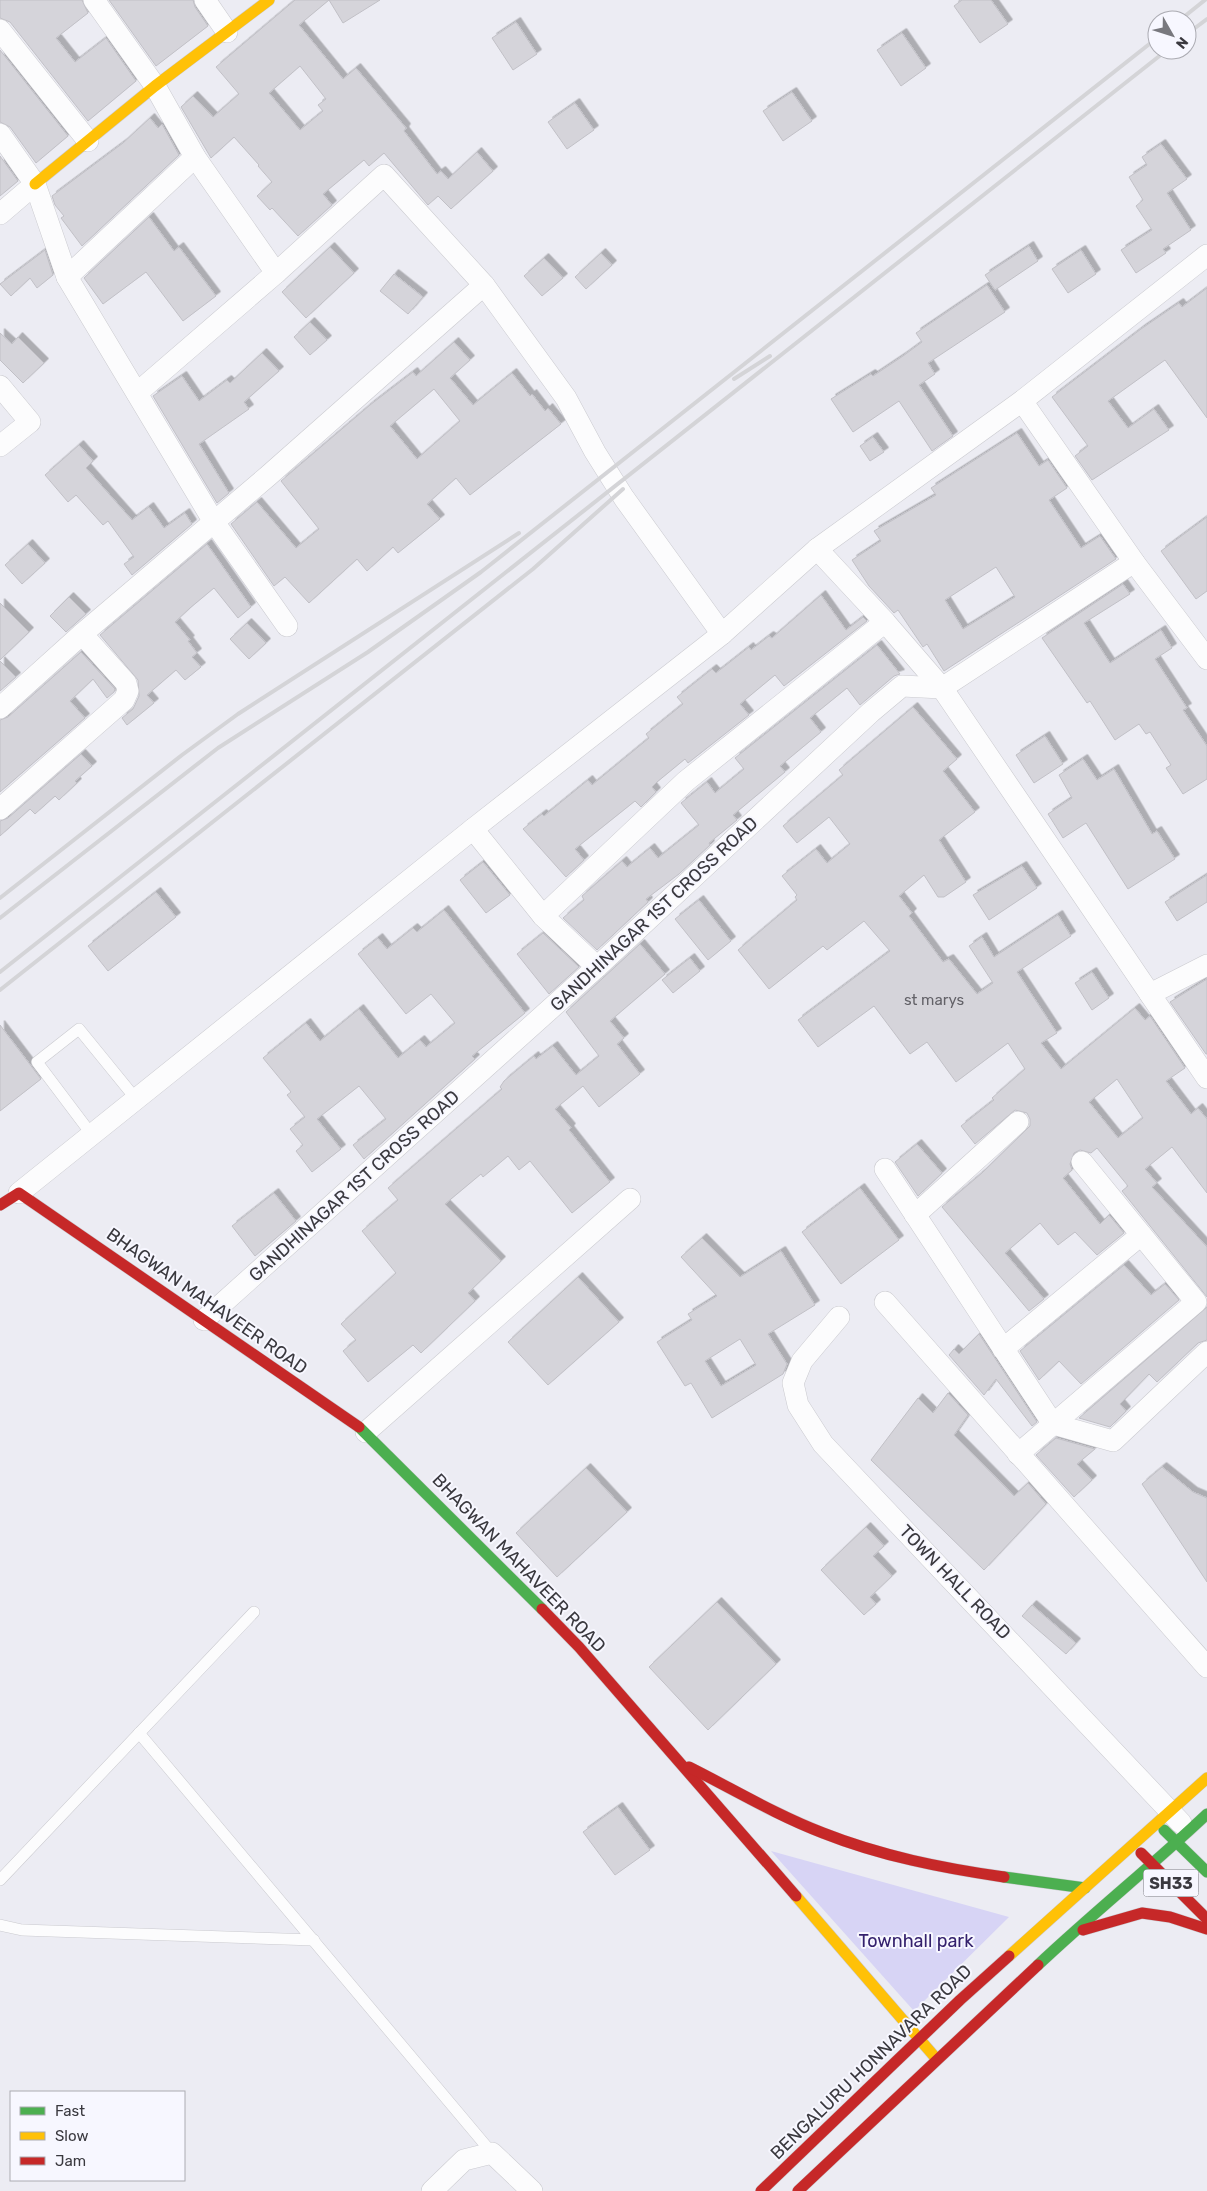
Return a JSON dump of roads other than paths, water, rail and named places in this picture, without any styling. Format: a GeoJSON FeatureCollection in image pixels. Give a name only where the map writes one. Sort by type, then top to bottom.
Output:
{"type":"FeatureCollection","features":[{"type":"Feature","properties":{"kind":"street"},"geometry":{"type":"LineString","coordinates":[[94,0],[155,86],[195,157],[276,273]]}},
{"type":"Feature","properties":{"kind":"street"},"geometry":{"type":"LineString","coordinates":[[205,0],[226,32]]}},
{"type":"Feature","properties":{"kind":"street"},"geometry":{"type":"LineString","coordinates":[[0,214],[155,86],[269,0]]}},
{"type":"Feature","properties":{"kind":"street"},"geometry":{"type":"LineString","coordinates":[[0,30],[88,141]]}},
{"type":"Feature","properties":{"kind":"street"},"geometry":{"type":"LineString","coordinates":[[0,134],[35,184],[67,276],[214,522],[287,626]]}},
{"type":"Feature","properties":{"kind":"street"},"geometry":{"type":"LineString","coordinates":[[67,276],[195,157]]}},
{"type":"Feature","properties":{"kind":"street"},"geometry":{"type":"LineString","coordinates":[[137,393],[276,273],[384,175],[484,285],[566,398],[595,452],[624,498],[722,634]]}},
{"type":"Feature","properties":{"kind":"street"},"geometry":{"type":"LineString","coordinates":[[0,1205],[19,1193],[473,829],[722,634],[817,549],[1022,401],[1207,255]]}},
{"type":"Feature","properties":{"kind":"street"},"geometry":{"type":"LineString","coordinates":[[0,708],[82,634],[214,522],[484,285]]}},
{"type":"Feature","properties":{"kind":"street"},"geometry":{"type":"LineString","coordinates":[[0,386],[30,422],[0,446]]}},
{"type":"Feature","properties":{"kind":"street"},"geometry":{"type":"LineString","coordinates":[[1022,401],[1134,562],[1207,659]]}},
{"type":"Feature","properties":{"kind":"street"},"geometry":{"type":"LineString","coordinates":[[817,549],[885,622],[942,688],[1207,1078]]}},
{"type":"Feature","properties":{"kind":"street"},"geometry":{"type":"LineString","coordinates":[[942,688],[1134,562]]}},
{"type":"Feature","properties":{"kind":"street"},"geometry":{"type":"LineString","coordinates":[[543,916],[686,781],[885,622]]}},
{"type":"Feature","properties":{"kind":"street"},"geometry":{"type":"LineString","coordinates":[[0,809],[124,700],[128,691],[126,683],[82,634]]}},
{"type":"Feature","properties":{"kind":"street","name":"GANDHINAGAR 1ST CROSS ROAD"},"geometry":{"type":"LineString","coordinates":[[204,1320],[597,967],[870,712],[902,686],[942,688]]}},
{"type":"Feature","properties":{"kind":"street"},"geometry":{"type":"LineString","coordinates":[[473,829],[543,916],[597,967]]}},
{"type":"Feature","properties":{"kind":"street"},"geometry":{"type":"LineString","coordinates":[[1150,994],[1207,965]]}},
{"type":"Feature","properties":{"kind":"street"},"geometry":{"type":"LineString","coordinates":[[915,1215],[1018,1122]]}},
{"type":"Feature","properties":{"kind":"street"},"geometry":{"type":"LineString","coordinates":[[1018,1454],[1196,1302],[1082,1162]]}},
{"type":"Feature","properties":{"kind":"street"},"geometry":{"type":"LineString","coordinates":[[885,1169],[1053,1424],[1113,1441],[1207,1352]]}},
{"type":"Feature","properties":{"kind":"street","name":"BHAGWAN MAHAVEER ROAD"},"geometry":{"type":"LineString","coordinates":[[19,1193],[366,1432],[579,1647],[936,2059]]}},
{"type":"Feature","properties":{"kind":"street"},"geometry":{"type":"LineString","coordinates":[[366,1432],[630,1199]]}},
{"type":"Feature","properties":{"kind":"street"},"geometry":{"type":"LineString","coordinates":[[1004,1349],[1141,1235]]}},
{"type":"Feature","properties":{"kind":"street"},"geometry":{"type":"LineString","coordinates":[[885,1302],[1207,1667]]}},
{"type":"Feature","properties":{"kind":"street","name":"TOWN HALL ROAD"},"geometry":{"type":"LineString","coordinates":[[840,1318],[802,1361],[793,1383],[798,1405],[823,1444],[1183,1836]]}},
{"type":"Feature","properties":{"kind":"street"},"geometry":{"type":"LineString","coordinates":[[676,1760],[822,1833],[878,1851],[915,1862],[1085,1888]]}},
{"type":"Feature","properties":{"kind":"street","name":"BENGALURU HONNAVARA ROAD"},"geometry":{"type":"LineString","coordinates":[[761,2191],[919,2040],[1207,1778]]}},
{"type":"Feature","properties":{"kind":"street","name":"SH33"},"geometry":{"type":"LineString","coordinates":[[1153,1865],[1207,1814]]}},
{"type":"Feature","properties":{"kind":"street"},"geometry":{"type":"LineString","coordinates":[[1183,1836],[1207,1872]]}},
{"type":"Feature","properties":{"kind":"street","name":"SH33"},"geometry":{"type":"LineString","coordinates":[[1134,1846],[1207,1918]]}},
{"type":"Feature","properties":{"kind":"street"},"geometry":{"type":"LineString","coordinates":[[798,2191],[1073,1932],[1153,1865]]}},
{"type":"Feature","properties":{"kind":"street"},"geometry":{"type":"LineString","coordinates":[[1073,1932],[1142,1913],[1170,1917],[1207,1929]]}},
{"type":"Feature","properties":{"kind":"street"},"geometry":{"type":"LineString","coordinates":[[432,2191],[464,2160],[492,2153],[532,2191]]}},
{"type":"Feature","properties":{"kind":"lane"},"geometry":{"type":"LineString","coordinates":[[92,1134],[37,1062],[79,1029],[136,1099]]}},
{"type":"Feature","properties":{"kind":"lane"},"geometry":{"type":"LineString","coordinates":[[0,1880],[254,1612]]}},
{"type":"Feature","properties":{"kind":"lane"},"geometry":{"type":"LineString","coordinates":[[139,1733],[492,2153]]}},
{"type":"Feature","properties":{"kind":"lane"},"geometry":{"type":"LineString","coordinates":[[0,1925],[22,1930],[314,1940]]}},
{"type":"Feature","properties":{"kind":"railway"},"geometry":{"type":"LineString","coordinates":[[1192,10],[1205,0]]}},
{"type":"Feature","properties":{"kind":"railway"},"geometry":{"type":"LineString","coordinates":[[1197,26],[1207,19]]}},
{"type":"Feature","properties":{"kind":"railway"},"geometry":{"type":"LineString","coordinates":[[0,918],[218,748],[368,652],[481,572],[1147,46]]}},
{"type":"Feature","properties":{"kind":"railway"},"geometry":{"type":"LineString","coordinates":[[0,972],[1154,60]]}},
{"type":"Feature","properties":{"kind":"railway"},"geometry":{"type":"LineString","coordinates":[[734,379],[770,356]]}},
{"type":"Feature","properties":{"kind":"railway"},"geometry":{"type":"LineString","coordinates":[[0,990],[533,569],[623,489]]}},
{"type":"Feature","properties":{"kind":"railway"},"geometry":{"type":"LineString","coordinates":[[0,898],[182,755],[238,714],[519,533]]}},
{"type":"Feature","properties":{"kind":"park label","name":"Townhall park"},"geometry":{"type":"Point","coordinates":[916,1941]}}]}
